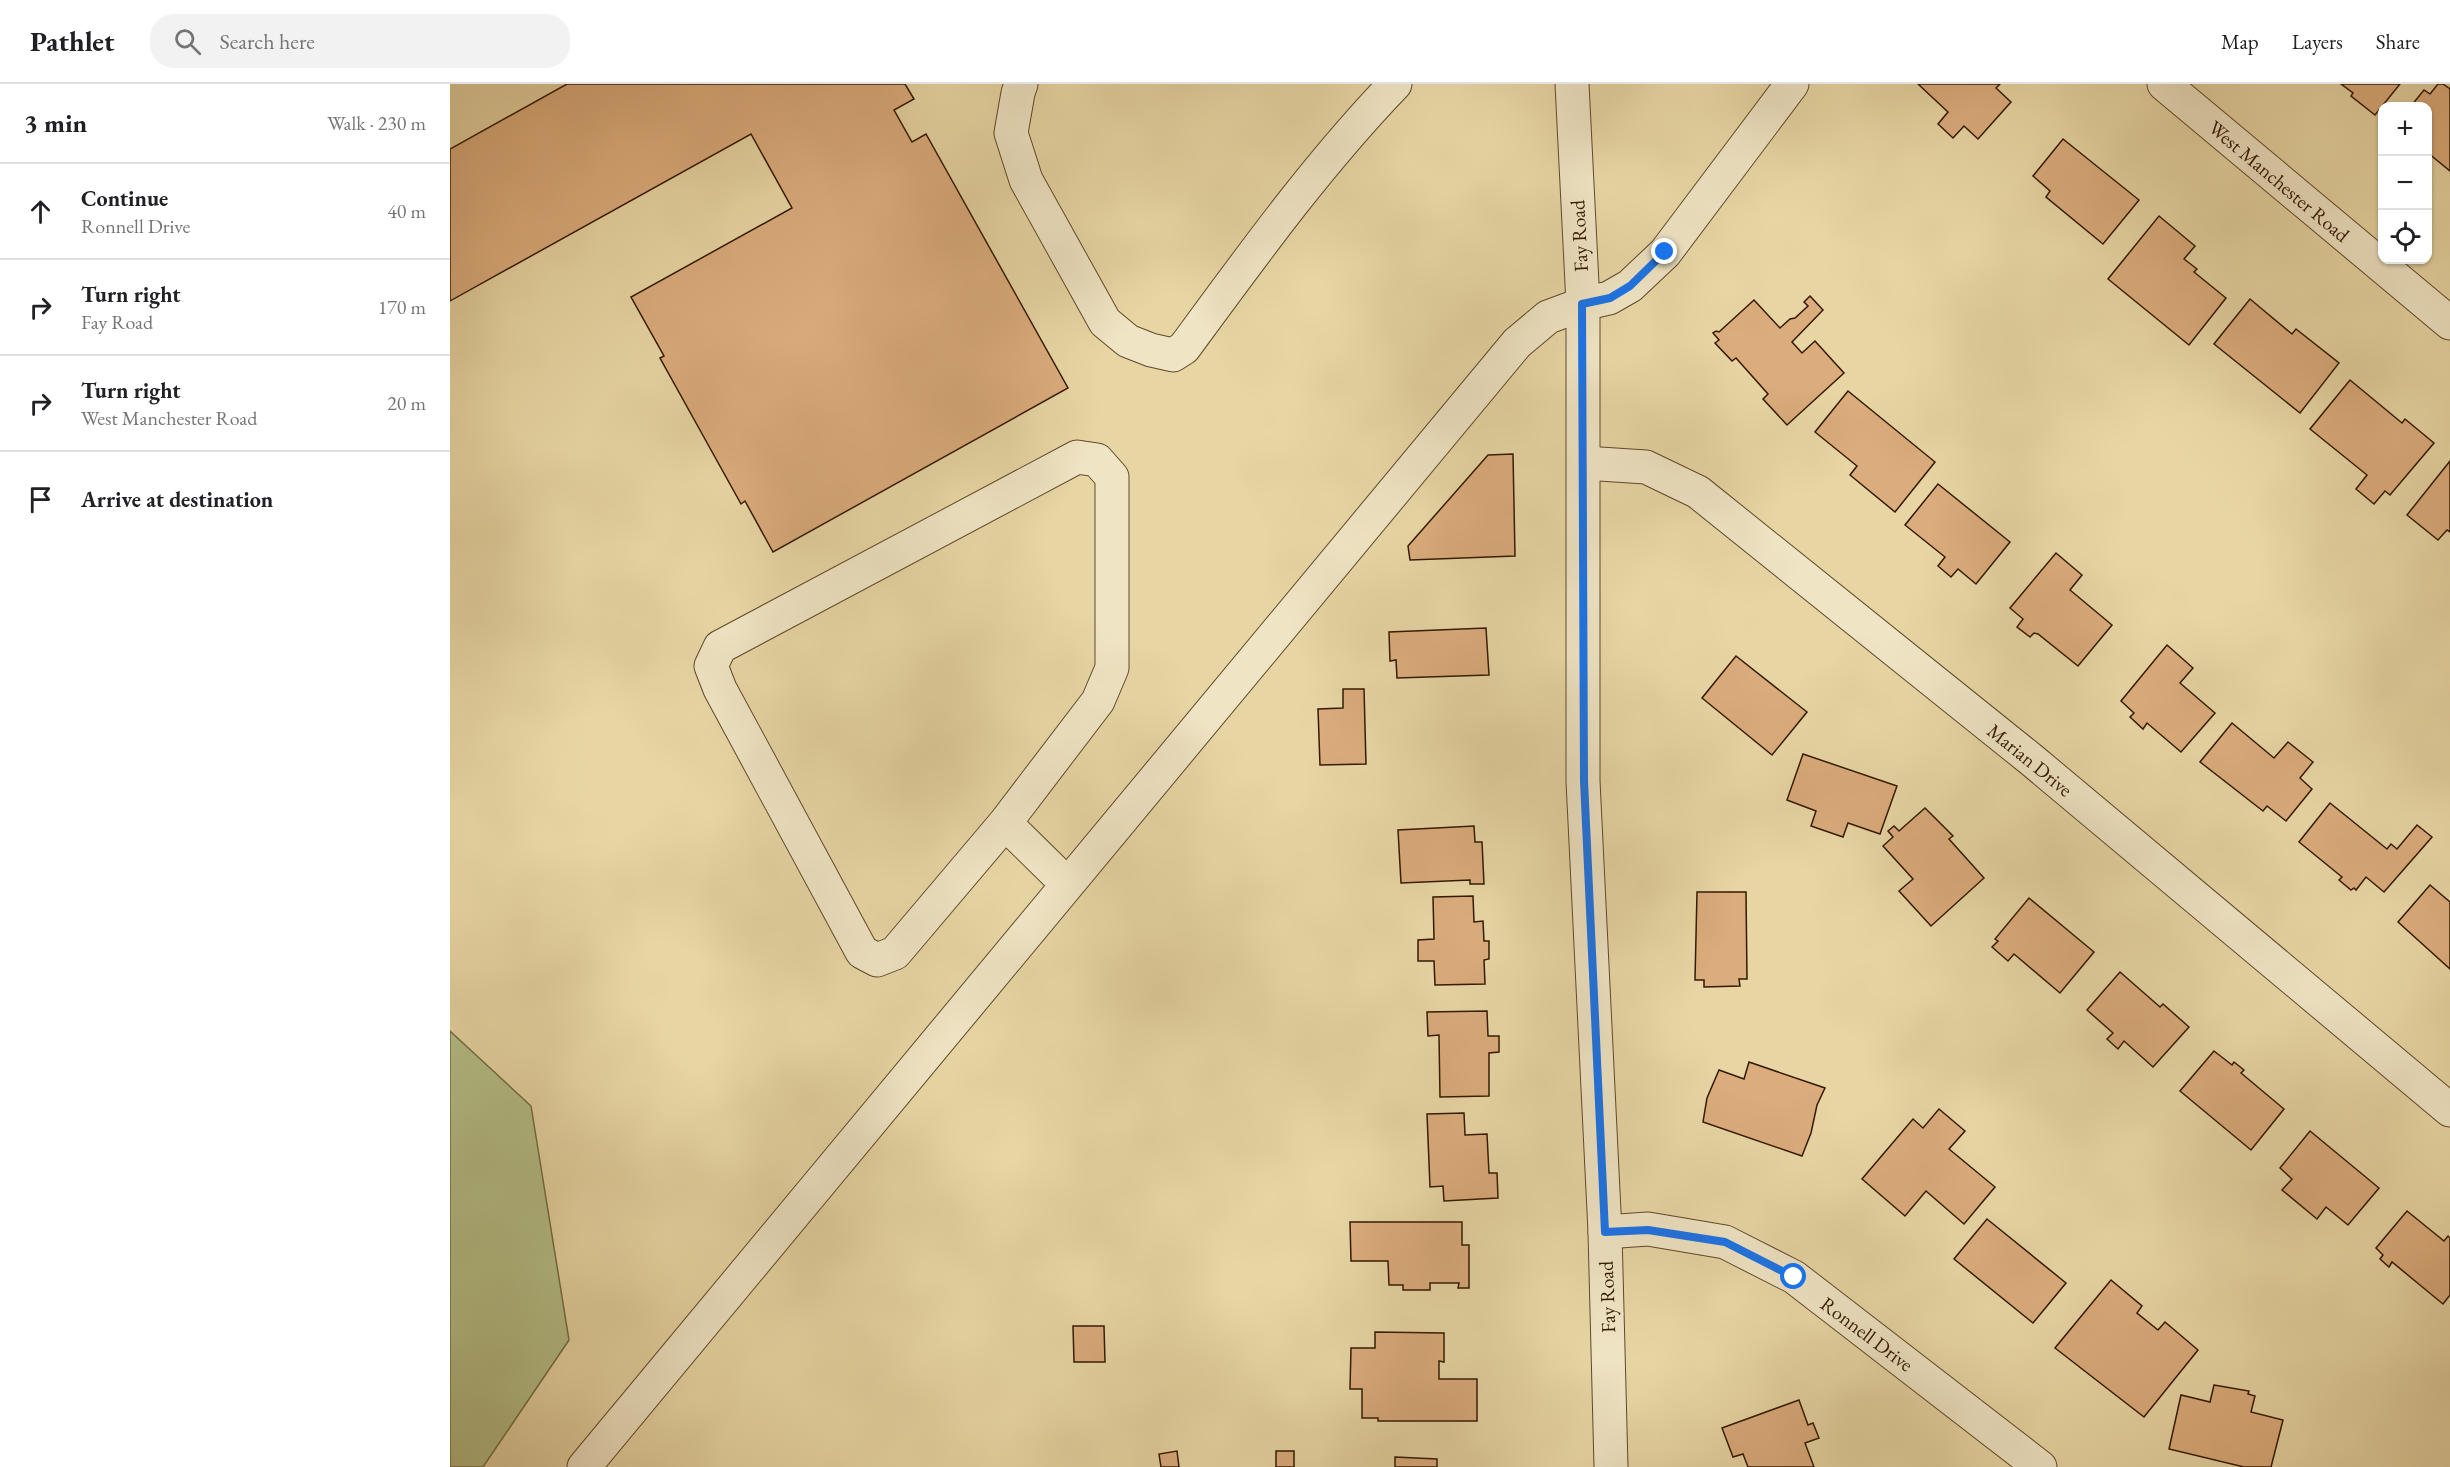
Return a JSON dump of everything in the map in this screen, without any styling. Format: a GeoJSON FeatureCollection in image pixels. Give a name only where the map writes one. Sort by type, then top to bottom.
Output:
{"type":"FeatureCollection","features":[{"type":"Feature","properties":{"kind":"street"},"geometry":{"type":"LineString","coordinates":[[1022,84],[1018,93],[1011,133],[1026,180],[1105,322],[1128,341],[1173,355],[1184,348],[1259,245],[1352,129],[1395,84]]}},
{"type":"Feature","properties":{"kind":"street","name":"Fay Road"},"geometry":{"type":"LineString","coordinates":[[1572,84],[1582,304],[1584,781],[1605,1232],[1611,1467]]}},
{"type":"Feature","properties":{"kind":"street"},"geometry":{"type":"LineString","coordinates":[[584,1467],[1517,343],[1548,317],[1582,304],[1610,298],[1630,286],[1665,252],[1792,84]]}},
{"type":"Feature","properties":{"kind":"street","name":"West Manchester Road"},"geometry":{"type":"LineString","coordinates":[[2163,84],[2450,323]]}},
{"type":"Feature","properties":{"kind":"street"},"geometry":{"type":"LineString","coordinates":[[1077,457],[1097,460],[1112,477],[1112,668],[1098,701],[1005,823],[895,953],[877,960],[862,952],[720,689],[711,666],[720,647],[1077,457]]}},
{"type":"Feature","properties":{"kind":"street","name":"Marian Drive"},"geometry":{"type":"LineString","coordinates":[[1584,463],[1646,467],[1698,492],[2042,769],[2450,1110]]}},
{"type":"Feature","properties":{"kind":"street"},"geometry":{"type":"LineString","coordinates":[[1005,823],[1067,884]]}},
{"type":"Feature","properties":{"kind":"street","name":"Ronnell Drive"},"geometry":{"type":"LineString","coordinates":[[1605,1232],[1648,1230],[1725,1242],[1794,1277],[2040,1467]]}},
{"type":"Feature","properties":{"kind":"green space"},"geometry":{"type":"Polygon","coordinates":[[[450,1031],[531,1106],[569,1340],[483,1467],[450,1467],[450,1031]]]}},
{"type":"Feature","properties":{"kind":"building"},"geometry":{"type":"Polygon","coordinates":[[[567,84],[905,84],[914,99],[894,110],[912,142],[926,134],[1068,388],[773,552],[745,501],[741,504],[660,358],[664,356],[631,297],[792,208],[751,134],[450,301],[450,149],[567,84]]]}},
{"type":"Feature","properties":{"kind":"building"},"geometry":{"type":"Polygon","coordinates":[[[1918,84],[2000,84],[1996,88],[2011,102],[1978,139],[1964,126],[1953,138],[1938,124],[1948,112],[1918,84]]]}},
{"type":"Feature","properties":{"kind":"building"},"geometry":{"type":"Polygon","coordinates":[[[2341,84],[2400,84],[2385,102],[2378,102],[2378,111],[2375,115],[2351,96],[2353,93],[2341,84]]]}},
{"type":"Feature","properties":{"kind":"building"},"geometry":{"type":"Polygon","coordinates":[[[2438,84],[2443,84],[2450,89],[2450,171],[2432,156],[2432,102],[2414,102],[2424,90],[2430,94],[2438,84]]]}},
{"type":"Feature","properties":{"kind":"building"},"geometry":{"type":"Polygon","coordinates":[[[2063,139],[2139,200],[2103,244],[2046,197],[2050,191],[2033,176],[2063,139]]]}},
{"type":"Feature","properties":{"kind":"building"},"geometry":{"type":"Polygon","coordinates":[[[2159,216],[2195,246],[2184,259],[2197,269],[2194,272],[2226,298],[2189,345],[2108,279],[2159,216]]]}},
{"type":"Feature","properties":{"kind":"building"},"geometry":{"type":"Polygon","coordinates":[[[1810,296],[1823,310],[1792,342],[1802,353],[1815,341],[1844,373],[1787,425],[1763,399],[1768,394],[1736,358],[1732,361],[1715,343],[1719,340],[1713,333],[1719,332],[1754,300],[1780,328],[1808,306],[1804,302],[1810,296]]]}},
{"type":"Feature","properties":{"kind":"building"},"geometry":{"type":"Polygon","coordinates":[[[2250,299],[2292,334],[2296,329],[2339,363],[2300,413],[2214,344],[2250,299]]]}},
{"type":"Feature","properties":{"kind":"building"},"geometry":{"type":"Polygon","coordinates":[[[2350,380],[2402,423],[2405,419],[2434,443],[2390,495],[2385,491],[2374,504],[2356,489],[2367,475],[2310,429],[2350,380]]]}},
{"type":"Feature","properties":{"kind":"building"},"geometry":{"type":"Polygon","coordinates":[[[1848,391],[1935,462],[1895,512],[1850,475],[1857,466],[1815,432],[1848,391]]]}},
{"type":"Feature","properties":{"kind":"building"},"geometry":{"type":"Polygon","coordinates":[[[1513,454],[1515,556],[1410,560],[1408,546],[1488,455],[1513,454]]]}},
{"type":"Feature","properties":{"kind":"building"},"geometry":{"type":"Polygon","coordinates":[[[2450,461],[2450,532],[2447,530],[2438,540],[2407,515],[2450,461]]]}},
{"type":"Feature","properties":{"kind":"building"},"geometry":{"type":"Polygon","coordinates":[[[1938,484],[2010,542],[1976,584],[1958,569],[1951,577],[1938,566],[1945,557],[1905,525],[1938,484]]]}},
{"type":"Feature","properties":{"kind":"building"},"geometry":{"type":"Polygon","coordinates":[[[2056,553],[2082,575],[2070,590],[2112,625],[2078,666],[2038,634],[2034,633],[2030,637],[2017,627],[2023,619],[2010,608],[2056,553]]]}},
{"type":"Feature","properties":{"kind":"building"},"geometry":{"type":"Polygon","coordinates":[[[1486,628],[1489,675],[1397,678],[1396,660],[1390,661],[1389,632],[1486,628]]]}},
{"type":"Feature","properties":{"kind":"building"},"geometry":{"type":"Polygon","coordinates":[[[2167,645],[2193,668],[2180,683],[2215,713],[2181,752],[2147,723],[2143,729],[2130,717],[2134,713],[2121,701],[2167,645]]]}},
{"type":"Feature","properties":{"kind":"building"},"geometry":{"type":"Polygon","coordinates":[[[1736,656],[1807,712],[1772,755],[1702,698],[1736,656]]]}},
{"type":"Feature","properties":{"kind":"building"},"geometry":{"type":"Polygon","coordinates":[[[1343,689],[1364,689],[1366,764],[1320,765],[1318,709],[1343,708],[1343,689]]]}},
{"type":"Feature","properties":{"kind":"building"},"geometry":{"type":"Polygon","coordinates":[[[2232,723],[2274,758],[2288,742],[2313,762],[2300,778],[2312,789],[2286,821],[2267,806],[2263,811],[2200,762],[2232,723]]]}},
{"type":"Feature","properties":{"kind":"building"},"geometry":{"type":"Polygon","coordinates":[[[1803,754],[1897,786],[1880,834],[1848,823],[1843,837],[1811,826],[1816,811],[1787,800],[1803,754]]]}},
{"type":"Feature","properties":{"kind":"building"},"geometry":{"type":"Polygon","coordinates":[[[2330,803],[2387,849],[2391,844],[2397,849],[2417,825],[2432,837],[2384,892],[2366,877],[2356,890],[2354,888],[2351,890],[2339,880],[2342,877],[2299,842],[2330,803]]]}},
{"type":"Feature","properties":{"kind":"building"},"geometry":{"type":"Polygon","coordinates":[[[1925,808],[1953,836],[1949,839],[1984,878],[1931,926],[1899,891],[1913,879],[1883,846],[1893,837],[1888,831],[1894,826],[1899,831],[1925,808]]]}},
{"type":"Feature","properties":{"kind":"building"},"geometry":{"type":"Polygon","coordinates":[[[1474,826],[1475,842],[1482,842],[1484,884],[1470,884],[1470,880],[1401,883],[1398,830],[1474,826]]]}},
{"type":"Feature","properties":{"kind":"building"},"geometry":{"type":"Polygon","coordinates":[[[2430,885],[2450,902],[2450,969],[2398,922],[2430,885]]]}},
{"type":"Feature","properties":{"kind":"building"},"geometry":{"type":"Polygon","coordinates":[[[1697,892],[1746,892],[1747,979],[1739,979],[1740,986],[1704,987],[1704,980],[1695,980],[1697,892]]]}},
{"type":"Feature","properties":{"kind":"building"},"geometry":{"type":"Polygon","coordinates":[[[1473,896],[1474,922],[1483,921],[1484,941],[1489,941],[1489,959],[1484,960],[1485,984],[1435,985],[1434,961],[1418,961],[1418,940],[1434,939],[1433,897],[1473,896]]]}},
{"type":"Feature","properties":{"kind":"building"},"geometry":{"type":"Polygon","coordinates":[[[2029,898],[2094,952],[2060,993],[2014,954],[2008,961],[1992,947],[1998,941],[1995,939],[2029,898]]]}},
{"type":"Feature","properties":{"kind":"building"},"geometry":{"type":"Polygon","coordinates":[[[2120,972],[2160,1007],[2163,1004],[2189,1027],[2153,1067],[2124,1041],[2118,1049],[2107,1039],[2113,1033],[2087,1010],[2120,972]]]}},
{"type":"Feature","properties":{"kind":"building"},"geometry":{"type":"Polygon","coordinates":[[[1487,1011],[1488,1036],[1499,1036],[1499,1052],[1489,1053],[1489,1096],[1440,1097],[1439,1035],[1428,1036],[1427,1012],[1487,1011]]]}},
{"type":"Feature","properties":{"kind":"building"},"geometry":{"type":"Polygon","coordinates":[[[2214,1051],[2232,1065],[2234,1062],[2244,1070],[2241,1073],[2284,1109],[2251,1150],[2180,1091],[2214,1051]]]}},
{"type":"Feature","properties":{"kind":"building"},"geometry":{"type":"Polygon","coordinates":[[[1749,1062],[1825,1088],[1817,1105],[1811,1133],[1802,1156],[1703,1122],[1707,1098],[1719,1070],[1744,1079],[1749,1062]]]}},
{"type":"Feature","properties":{"kind":"building"},"geometry":{"type":"Polygon","coordinates":[[[1939,1109],[1965,1131],[1949,1149],[1995,1187],[1964,1224],[1926,1191],[1905,1216],[1862,1179],[1913,1119],[1923,1128],[1939,1109]]]}},
{"type":"Feature","properties":{"kind":"building"},"geometry":{"type":"Polygon","coordinates":[[[1464,1113],[1465,1135],[1487,1134],[1489,1173],[1497,1173],[1498,1198],[1444,1201],[1443,1186],[1430,1187],[1427,1114],[1464,1113]]]}},
{"type":"Feature","properties":{"kind":"building"},"geometry":{"type":"Polygon","coordinates":[[[2310,1131],[2379,1188],[2348,1225],[2326,1207],[2317,1219],[2282,1190],[2292,1179],[2280,1168],[2310,1131]]]}},
{"type":"Feature","properties":{"kind":"building"},"geometry":{"type":"Polygon","coordinates":[[[2407,1211],[2444,1241],[2448,1236],[2450,1238],[2450,1295],[2443,1304],[2392,1262],[2389,1267],[2380,1259],[2383,1255],[2376,1248],[2407,1211]]]}},
{"type":"Feature","properties":{"kind":"building"},"geometry":{"type":"Polygon","coordinates":[[[1987,1219],[2066,1283],[2033,1323],[1954,1259],[1987,1219]]]}},
{"type":"Feature","properties":{"kind":"building"},"geometry":{"type":"Polygon","coordinates":[[[1350,1222],[1462,1222],[1462,1245],[1469,1245],[1469,1288],[1458,1288],[1459,1283],[1430,1283],[1430,1290],[1403,1290],[1403,1285],[1389,1285],[1388,1261],[1351,1261],[1350,1222]]]}},
{"type":"Feature","properties":{"kind":"building"},"geometry":{"type":"Polygon","coordinates":[[[2111,1280],[2142,1306],[2137,1313],[2158,1330],[2165,1322],[2198,1350],[2144,1417],[2055,1348],[2111,1280]]]}},
{"type":"Feature","properties":{"kind":"building"},"geometry":{"type":"Polygon","coordinates":[[[1073,1326],[1104,1326],[1105,1362],[1074,1362],[1073,1326]]]}},
{"type":"Feature","properties":{"kind":"building"},"geometry":{"type":"Polygon","coordinates":[[[1375,1332],[1444,1333],[1444,1362],[1439,1361],[1439,1379],[1477,1379],[1477,1421],[1378,1421],[1378,1418],[1362,1418],[1362,1389],[1350,1389],[1351,1348],[1375,1348],[1375,1332]]]}},
{"type":"Feature","properties":{"kind":"building"},"geometry":{"type":"Polygon","coordinates":[[[2214,1385],[2249,1391],[2248,1394],[2255,1396],[2251,1412],[2283,1420],[2271,1467],[2244,1467],[2169,1449],[2181,1395],[2210,1402],[2214,1385]]]}},
{"type":"Feature","properties":{"kind":"building"},"geometry":{"type":"Polygon","coordinates":[[[1799,1400],[1808,1425],[1813,1423],[1819,1438],[1805,1443],[1814,1467],[1748,1467],[1743,1454],[1733,1457],[1722,1428],[1799,1400]]]}},
{"type":"Feature","properties":{"kind":"building"},"geometry":{"type":"Polygon","coordinates":[[[1177,1451],[1179,1467],[1161,1467],[1159,1454],[1177,1451]]]}},
{"type":"Feature","properties":{"kind":"building"},"geometry":{"type":"Polygon","coordinates":[[[1276,1451],[1294,1451],[1294,1467],[1276,1467],[1276,1451]]]}},
{"type":"Feature","properties":{"kind":"building"},"geometry":{"type":"Polygon","coordinates":[[[1395,1457],[1437,1459],[1437,1467],[1395,1467],[1395,1457]]]}},
{"type":"Feature","properties":{"kind":"route"},"geometry":{"type":"LineString","coordinates":[[1665,252],[1630,286],[1610,298],[1582,304],[1584,781],[1605,1232],[1648,1230],[1725,1242],[1794,1277]]}}]}
